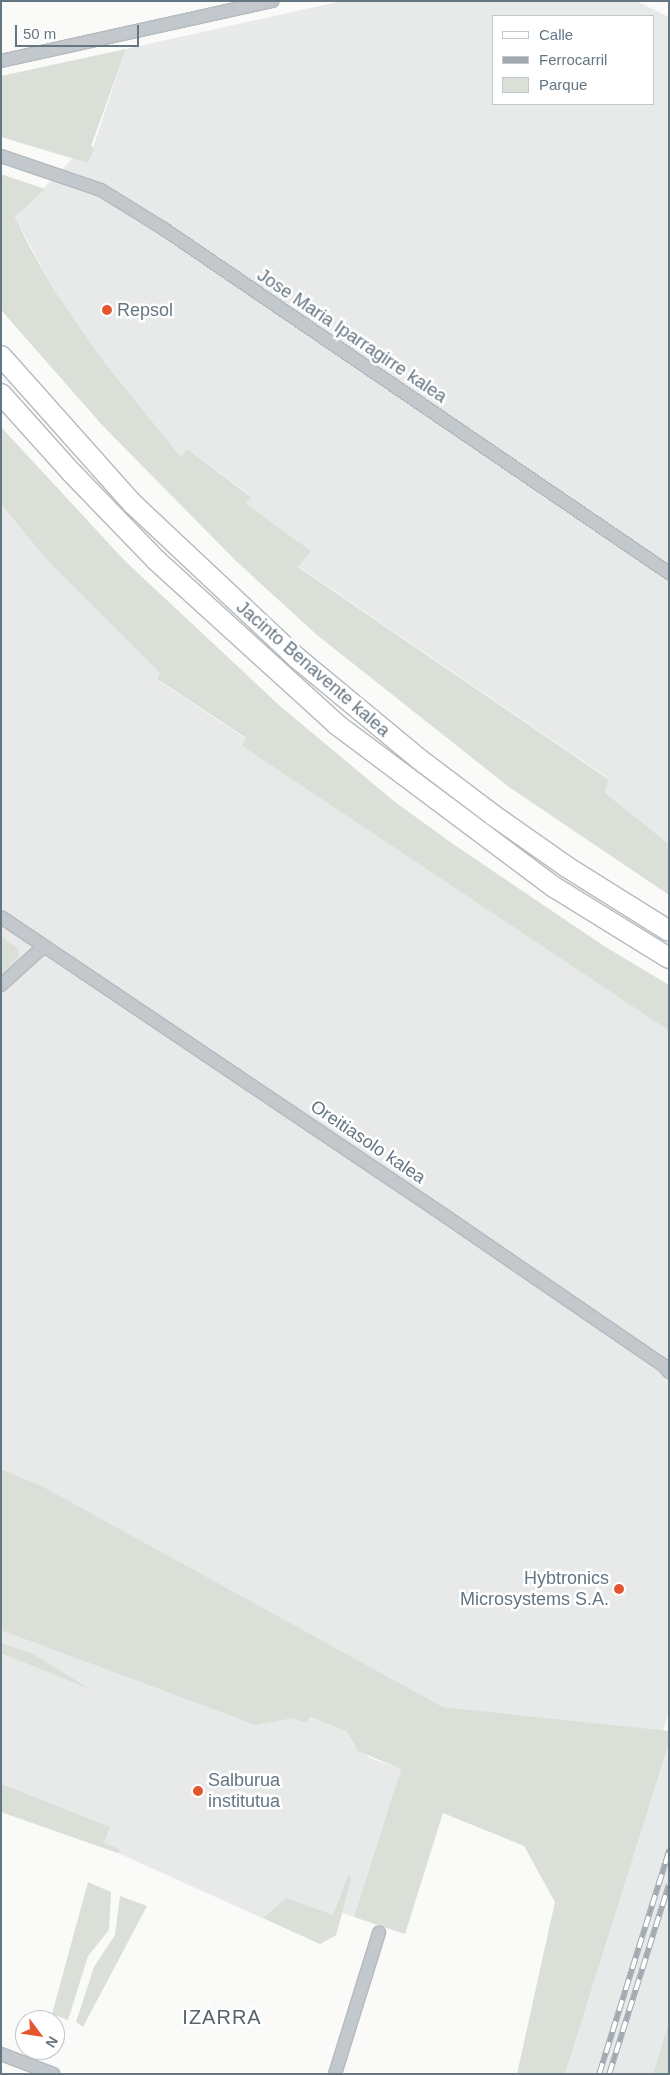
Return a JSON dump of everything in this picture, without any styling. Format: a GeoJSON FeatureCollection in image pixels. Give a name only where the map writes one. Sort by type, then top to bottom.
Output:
{"type":"FeatureCollection","features":[{"type":"Feature","properties":{"kind":"main road","name":"Jacinto Benavente kalea"},"geometry":{"type":"LineString","coordinates":[[1,356],[133,504],[296,658],[419,760],[493,815],[568,867],[669,931]]}},
{"type":"Feature","properties":{"kind":"main road","name":"Jacinto Benavente kalea"},"geometry":{"type":"LineString","coordinates":[[1,394],[126,530],[211,612],[336,724],[554,887],[669,958]]}},
{"type":"Feature","properties":{"kind":"street"},"geometry":{"type":"LineString","coordinates":[[1,61],[272,1]]}},
{"type":"Feature","properties":{"kind":"street","name":"Jose Maria Iparragirre kalea"},"geometry":{"type":"LineString","coordinates":[[1,156],[101,190],[164,229],[669,573]]}},
{"type":"Feature","properties":{"kind":"street","name":"Oreitiasolo kalea"},"geometry":{"type":"LineString","coordinates":[[1,917],[435,1209],[663,1365],[669,1372]]}},
{"type":"Feature","properties":{"kind":"street"},"geometry":{"type":"LineString","coordinates":[[1,985],[43,947]]}},
{"type":"Feature","properties":{"kind":"street"},"geometry":{"type":"LineString","coordinates":[[335,2074],[379,1933]]}},
{"type":"Feature","properties":{"kind":"street"},"geometry":{"type":"LineString","coordinates":[[1,2054],[52,2074]]}},
{"type":"Feature","properties":{"kind":"shaded area"},"geometry":{"type":"Polygon","coordinates":[[[342,1],[636,1],[669,17],[669,844],[605,793],[608,778],[298,566],[310,551],[246,504],[251,496],[187,449],[181,457],[104,362],[54,290],[15,217],[73,158],[88,163],[126,49],[342,1]]]}},
{"type":"Feature","properties":{"kind":"shaded area"},"geometry":{"type":"Polygon","coordinates":[[[1,504],[46,559],[160,673],[157,680],[246,739],[242,746],[669,1031],[669,1712],[663,1731],[443,1707],[40,1485],[1,1469],[1,504]]]}},
{"type":"Feature","properties":{"kind":"shaded area","name":"Salburua institutua"},"geometry":{"type":"Polygon","coordinates":[[[1,1619],[293,1711],[346,1731],[353,1744],[370,1758],[401,1769],[354,1917],[342,1913],[336,1935],[320,1944],[118,1853],[1,1812],[1,1619]]]}},
{"type":"Feature","properties":{"kind":"shaded area"},"geometry":{"type":"Polygon","coordinates":[[[669,1743],[669,2021],[653,2074],[565,2074],[669,1743]]]}},
{"type":"Feature","properties":{"kind":"green space"},"geometry":{"type":"Polygon","coordinates":[[[126,49],[91,146],[94,148],[88,163],[1,137],[1,76],[126,49]]]}},
{"type":"Feature","properties":{"kind":"green space"},"geometry":{"type":"Polygon","coordinates":[[[1,174],[45,189],[15,217],[27,242],[54,290],[104,362],[181,457],[187,449],[251,497],[246,504],[311,551],[298,567],[608,779],[605,793],[669,844],[669,895],[509,787],[317,635],[235,560],[103,426],[1,310],[1,174]]]}},
{"type":"Feature","properties":{"kind":"green space"},"geometry":{"type":"Polygon","coordinates":[[[1,427],[125,561],[280,706],[395,802],[453,844],[604,946],[669,985],[669,1031],[242,746],[246,738],[157,679],[160,673],[46,559],[1,504],[1,427]]]}},
{"type":"Feature","properties":{"kind":"green space"},"geometry":{"type":"Polygon","coordinates":[[[1,936],[19,950],[18,958],[1,974],[1,936]]]}},
{"type":"Feature","properties":{"kind":"green space"},"geometry":{"type":"Polygon","coordinates":[[[1,1469],[40,1485],[443,1707],[669,1731],[669,1743],[565,2074],[517,2074],[555,1902],[524,1846],[443,1813],[405,1934],[354,1917],[401,1769],[358,1751],[346,1731],[310,1717],[306,1723],[293,1718],[256,1725],[1,1630],[1,1469]]]}},
{"type":"Feature","properties":{"kind":"green space"},"geometry":{"type":"Polygon","coordinates":[[[1,1643],[33,1654],[90,1689],[1,1653],[1,1643]]]}},
{"type":"Feature","properties":{"kind":"green space"},"geometry":{"type":"Polygon","coordinates":[[[1,1784],[110,1827],[104,1843],[119,1849],[118,1853],[1,1812],[1,1784]]]}},
{"type":"Feature","properties":{"kind":"green space"},"geometry":{"type":"Polygon","coordinates":[[[349,1874],[351,1879],[336,1935],[320,1944],[263,1918],[286,1898],[333,1915],[349,1874]]]}},
{"type":"Feature","properties":{"kind":"green space"},"geometry":{"type":"Polygon","coordinates":[[[88,1882],[111,1892],[109,1930],[88,1956],[68,2020],[65,2019],[65,2010],[53,2010],[88,1882]]]}},
{"type":"Feature","properties":{"kind":"green space"},"geometry":{"type":"Polygon","coordinates":[[[120,1896],[147,1906],[83,2027],[76,2022],[94,1967],[115,1935],[120,1896]]]}},
{"type":"Feature","properties":{"kind":"green space"},"geometry":{"type":"Polygon","coordinates":[[[669,2021],[669,2074],[653,2074],[669,2021]]]}},
{"type":"Feature","properties":{"kind":"railway"},"geometry":{"type":"LineString","coordinates":[[599,2074],[669,1850]]}},
{"type":"Feature","properties":{"kind":"railway"},"geometry":{"type":"LineString","coordinates":[[609,2074],[669,1884]]}},
{"type":"Feature","properties":{"kind":"place","name":"Repsol"},"geometry":{"type":"Point","coordinates":[107,310]}},
{"type":"Feature","properties":{"kind":"place","name":"Hybtronics Microsystems S.A."},"geometry":{"type":"Point","coordinates":[619,1589]}},
{"type":"Feature","properties":{"kind":"place","name":"Salburua institutua"},"geometry":{"type":"Point","coordinates":[198,1791]}},
{"type":"Feature","properties":{"kind":"district","name":"IZARRA"},"geometry":{"type":"Point","coordinates":[222,2017]}}]}
